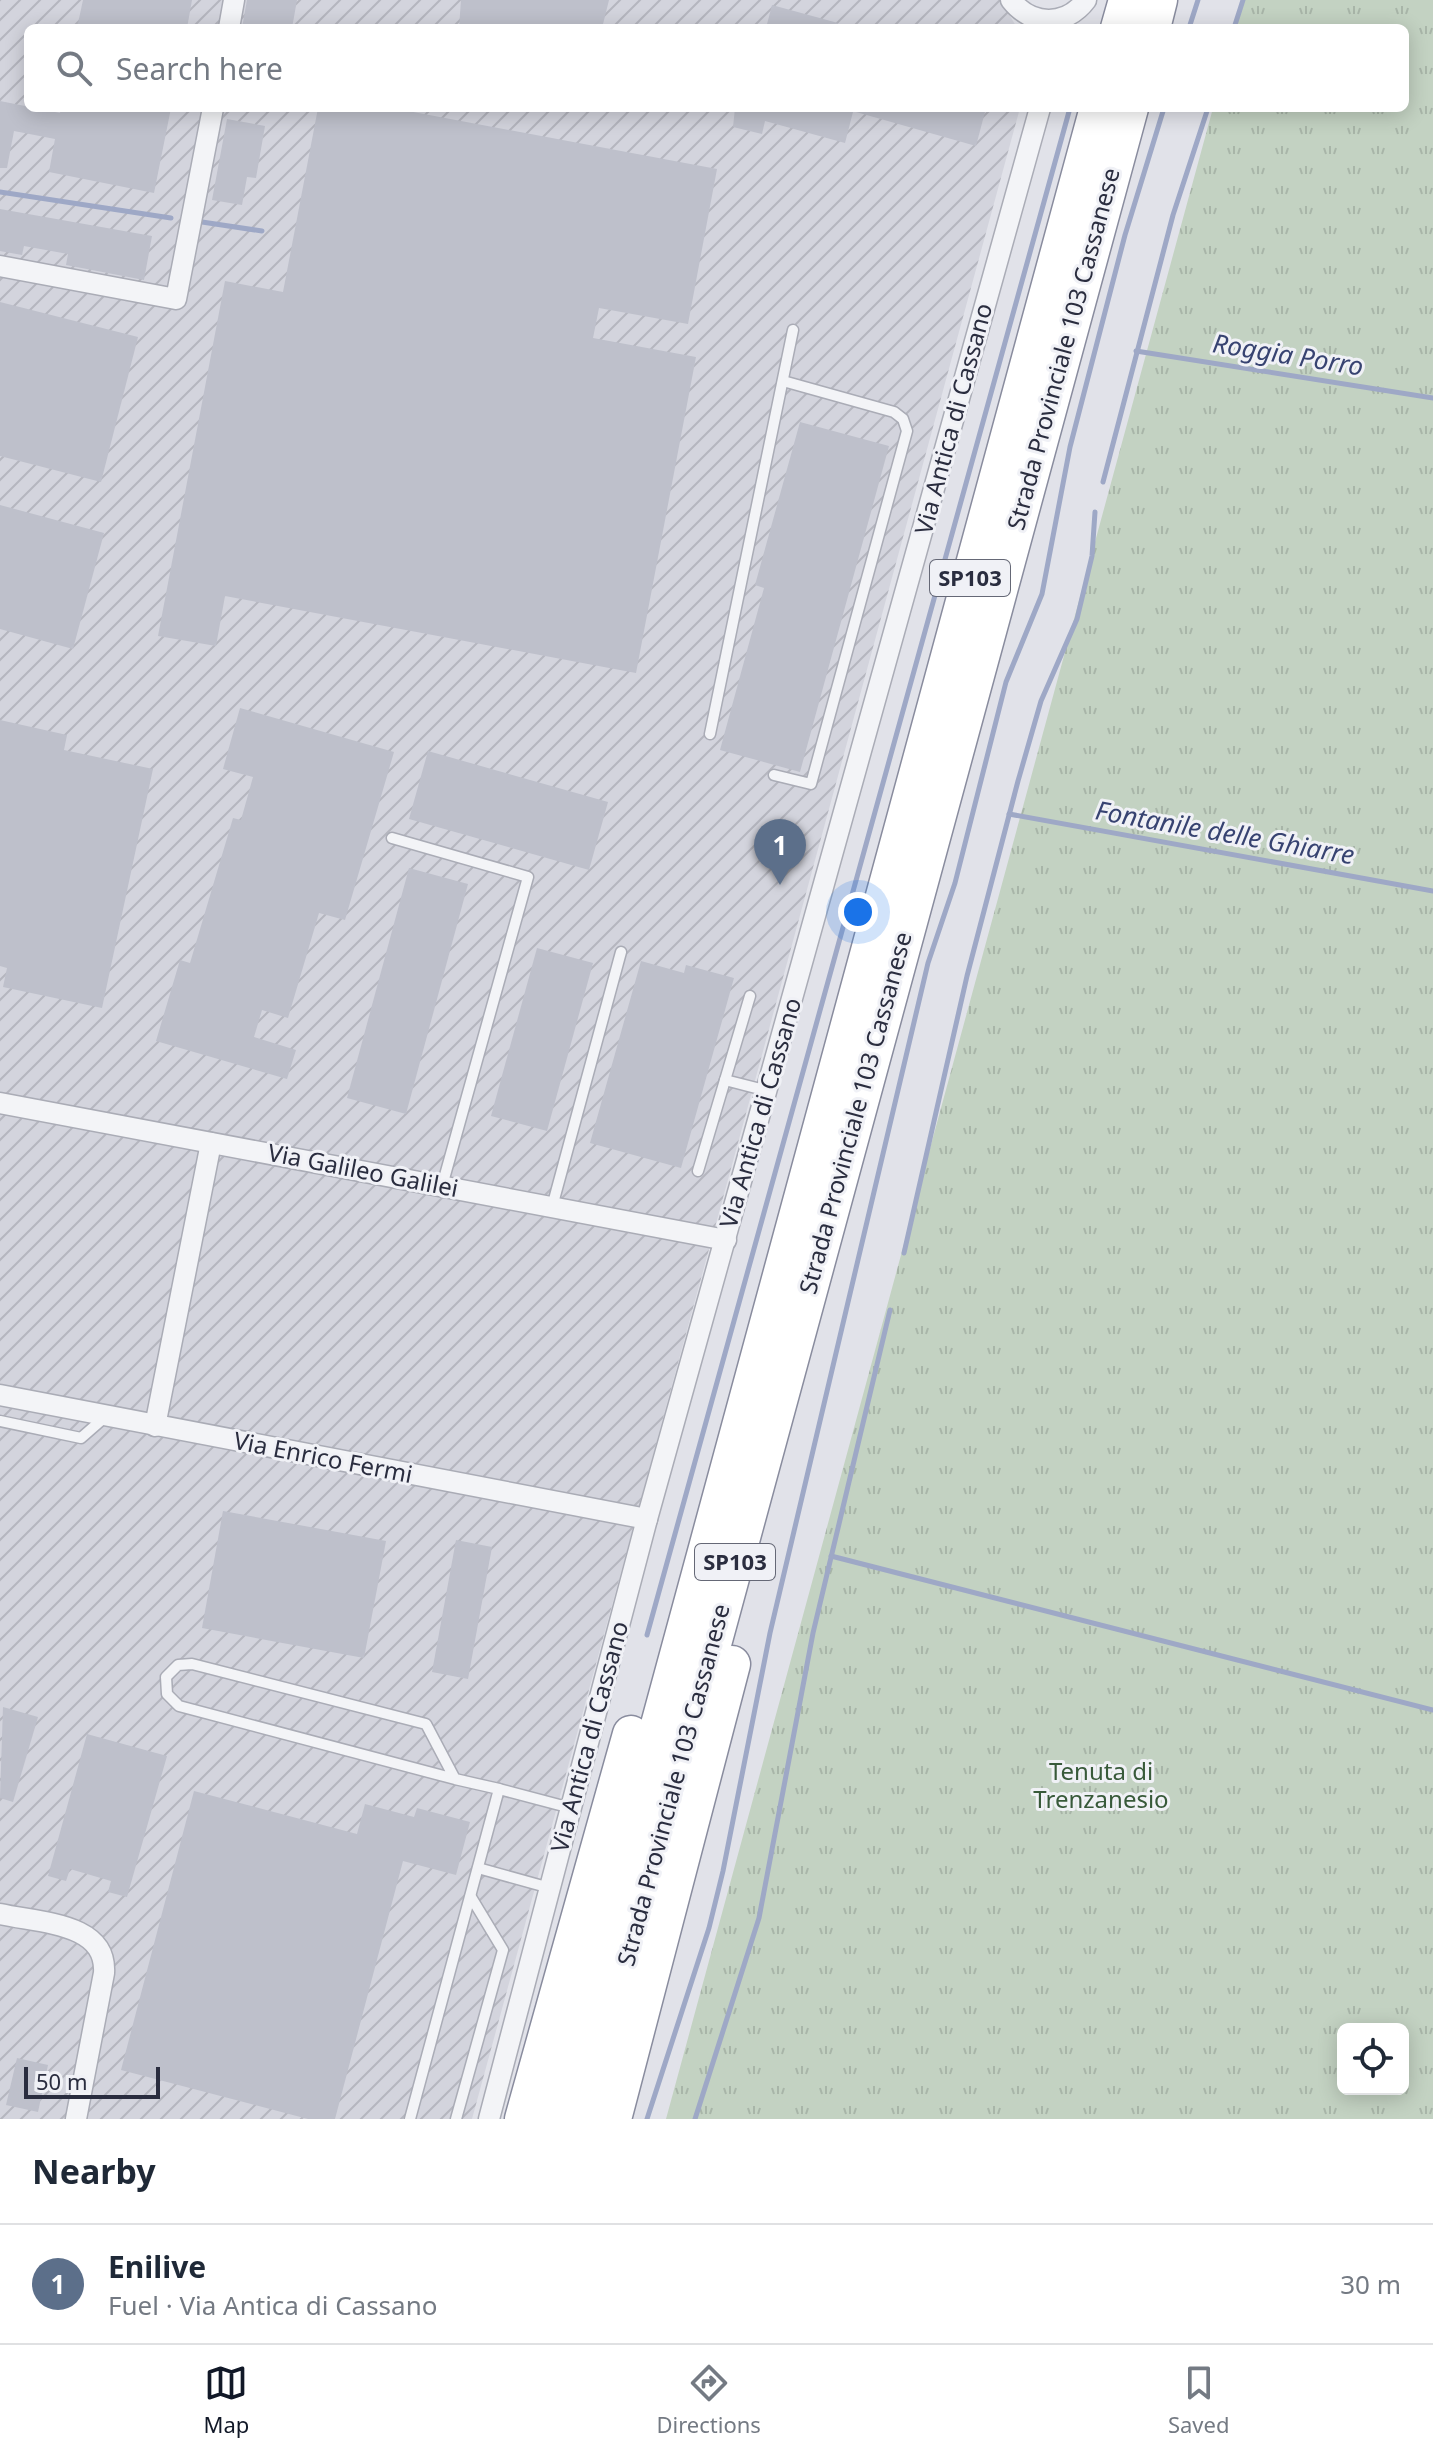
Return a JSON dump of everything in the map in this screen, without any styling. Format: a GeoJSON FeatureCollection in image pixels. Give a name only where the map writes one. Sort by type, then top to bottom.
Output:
{"type":"FeatureCollection","features":[{"type":"Feature","properties":{"kind":"highway"},"geometry":{"type":"LineString","coordinates":[[1120,24],[1127,0]]}},
{"type":"Feature","properties":{"kind":"highway"},"geometry":{"type":"LineString","coordinates":[[1153,24],[1159,0]]}},
{"type":"Feature","properties":{"kind":"highway","name":"Strada Provinciale 103 Cassanese"},"geometry":{"type":"LineString","coordinates":[[552,2119],[1097,112]]}},
{"type":"Feature","properties":{"kind":"highway","name":"Strada Provinciale 103 Cassanese"},"geometry":{"type":"LineString","coordinates":[[584,2119],[1129,112]]}},
{"type":"Feature","properties":{"kind":"highway","name":"SP103"},"geometry":{"type":"LineString","coordinates":[[613,2119],[685,1856],[814,1328],[885,1005]]}},
{"type":"Feature","properties":{"kind":"highway","name":"SP103"},"geometry":{"type":"LineString","coordinates":[[523,2119],[650,1664],[795,1174],[842,1048]]}},
{"type":"Feature","properties":{"kind":"street"},"geometry":{"type":"LineString","coordinates":[[230,24],[234,0]]}},
{"type":"Feature","properties":{"kind":"street"},"geometry":{"type":"LineString","coordinates":[[1011,0],[1037,23],[1074,14]]}},
{"type":"Feature","properties":{"kind":"street"},"geometry":{"type":"LineString","coordinates":[[0,266],[176,299],[212,112]]}},
{"type":"Feature","properties":{"kind":"street","name":"Via Antica di Cassano"},"geometry":{"type":"LineString","coordinates":[[489,2119],[647,1519],[1039,112]]}},
{"type":"Feature","properties":{"kind":"street","name":"Via Galileo Galilei"},"geometry":{"type":"LineString","coordinates":[[0,1103],[726,1240]]}},
{"type":"Feature","properties":{"kind":"street"},"geometry":{"type":"LineString","coordinates":[[155,1426],[211,1143]]}},
{"type":"Feature","properties":{"kind":"street","name":"Via Enrico Fermi"},"geometry":{"type":"LineString","coordinates":[[0,1395],[647,1519]]}},
{"type":"Feature","properties":{"kind":"street"},"geometry":{"type":"LineString","coordinates":[[0,1914],[81,1933],[95,1940],[103,1952],[104,1973],[76,2119]]}},
{"type":"Feature","properties":{"kind":"lane"},"geometry":{"type":"LineString","coordinates":[[710,734],[793,330]]}},
{"type":"Feature","properties":{"kind":"lane"},"geometry":{"type":"LineString","coordinates":[[774,775],[811,784],[907,435],[905,423],[894,412],[783,381]]}},
{"type":"Feature","properties":{"kind":"lane"},"geometry":{"type":"LineString","coordinates":[[392,838],[528,877],[442,1186]]}},
{"type":"Feature","properties":{"kind":"lane"},"geometry":{"type":"LineString","coordinates":[[552,1207],[621,952]]}},
{"type":"Feature","properties":{"kind":"lane"},"geometry":{"type":"LineString","coordinates":[[698,1171],[750,996]]}},
{"type":"Feature","properties":{"kind":"lane"},"geometry":{"type":"LineString","coordinates":[[725,1080],[768,1091]]}},
{"type":"Feature","properties":{"kind":"lane"},"geometry":{"type":"LineString","coordinates":[[0,1421],[81,1438],[106,1416]]}},
{"type":"Feature","properties":{"kind":"lane"},"geometry":{"type":"LineString","coordinates":[[455,1779],[426,1724],[192,1664],[178,1665],[166,1677],[167,1694],[179,1706],[455,1779],[571,1808]]}},
{"type":"Feature","properties":{"kind":"lane"},"geometry":{"type":"LineString","coordinates":[[410,2119],[499,1789]]}},
{"type":"Feature","properties":{"kind":"lane"},"geometry":{"type":"LineString","coordinates":[[478,1868],[550,1888]]}},
{"type":"Feature","properties":{"kind":"lane"},"geometry":{"type":"LineString","coordinates":[[456,2119],[503,1950],[471,1897]]}},
{"type":"Feature","properties":{"kind":"shaded area"},"geometry":{"type":"Polygon","coordinates":[[[0,0],[1001,0],[1015,24],[24,24],[24,112],[1019,112],[472,2119],[0,2119],[0,0]]]}},
{"type":"Feature","properties":{"kind":"green space","name":"Tenuta di Trenzanesio"},"geometry":{"type":"Polygon","coordinates":[[[1244,0],[1433,0],[1433,2119],[666,2119],[1212,112],[1409,112],[1409,24],[1237,24],[1244,0]]]}},
{"type":"Feature","properties":{"kind":"building"},"geometry":{"type":"Polygon","coordinates":[[[83,0],[192,0],[188,24],[78,24],[83,0]]]}},
{"type":"Feature","properties":{"kind":"building"},"geometry":{"type":"Polygon","coordinates":[[[247,0],[297,0],[293,24],[243,24],[247,0]]]}},
{"type":"Feature","properties":{"kind":"building"},"geometry":{"type":"Polygon","coordinates":[[[461,0],[609,0],[603,24],[459,24],[461,0]]]}},
{"type":"Feature","properties":{"kind":"building"},"geometry":{"type":"Polygon","coordinates":[[[772,5],[838,23],[838,24],[767,24],[772,5]]]}},
{"type":"Feature","properties":{"kind":"building"},"geometry":{"type":"Polygon","coordinates":[[[0,101],[24,106],[24,112],[170,112],[154,193],[49,172],[55,139],[14,131],[7,168],[0,168],[0,101]]]}},
{"type":"Feature","properties":{"kind":"building"},"geometry":{"type":"Polygon","coordinates":[[[317,112],[413,112],[717,169],[688,324],[599,308],[593,338],[696,357],[636,673],[225,596],[216,646],[158,636],[225,281],[283,292],[317,112]]]}},
{"type":"Feature","properties":{"kind":"building"},"geometry":{"type":"Polygon","coordinates":[[[735,112],[853,112],[845,143],[765,121],[762,134],[733,127],[735,112]]]}},
{"type":"Feature","properties":{"kind":"building"},"geometry":{"type":"Polygon","coordinates":[[[856,112],[985,112],[976,146],[856,112]]]}},
{"type":"Feature","properties":{"kind":"building"},"geometry":{"type":"Polygon","coordinates":[[[227,119],[265,126],[256,178],[247,177],[242,205],[212,200],[227,119]]]}},
{"type":"Feature","properties":{"kind":"building"},"geometry":{"type":"Polygon","coordinates":[[[0,209],[152,236],[144,280],[66,265],[68,254],[24,246],[22,255],[0,251],[0,209]]]}},
{"type":"Feature","properties":{"kind":"building"},"geometry":{"type":"Polygon","coordinates":[[[0,302],[138,337],[101,482],[0,456],[0,302]]]}},
{"type":"Feature","properties":{"kind":"building"},"geometry":{"type":"Polygon","coordinates":[[[800,422],[889,446],[800,772],[720,750],[764,588],[755,585],[800,422]]]}},
{"type":"Feature","properties":{"kind":"building"},"geometry":{"type":"Polygon","coordinates":[[[0,505],[104,533],[73,649],[0,629],[0,505]]]}},
{"type":"Feature","properties":{"kind":"building"},"geometry":{"type":"Polygon","coordinates":[[[240,708],[394,752],[345,920],[319,913],[288,1018],[262,1010],[254,1037],[296,1050],[287,1079],[156,1041],[180,960],[190,963],[233,818],[241,820],[253,777],[223,769],[240,708]]]}},
{"type":"Feature","properties":{"kind":"building"},"geometry":{"type":"Polygon","coordinates":[[[0,720],[67,735],[64,750],[153,769],[102,1008],[3,987],[7,968],[0,966],[0,720]]]}},
{"type":"Feature","properties":{"kind":"building"},"geometry":{"type":"Polygon","coordinates":[[[428,751],[608,802],[589,870],[409,819],[428,751]]]}},
{"type":"Feature","properties":{"kind":"building"},"geometry":{"type":"Polygon","coordinates":[[[409,868],[468,884],[406,1114],[347,1098],[409,868]]]}},
{"type":"Feature","properties":{"kind":"building"},"geometry":{"type":"Polygon","coordinates":[[[537,948],[593,963],[547,1131],[491,1116],[537,948]]]}},
{"type":"Feature","properties":{"kind":"building"},"geometry":{"type":"Polygon","coordinates":[[[641,961],[684,973],[686,965],[734,978],[681,1168],[590,1143],[641,961]]]}},
{"type":"Feature","properties":{"kind":"building"},"geometry":{"type":"Polygon","coordinates":[[[223,1511],[386,1541],[364,1658],[202,1628],[223,1511]]]}},
{"type":"Feature","properties":{"kind":"building"},"geometry":{"type":"Polygon","coordinates":[[[456,1540],[492,1547],[468,1679],[432,1672],[456,1540]]]}},
{"type":"Feature","properties":{"kind":"building"},"geometry":{"type":"Polygon","coordinates":[[[3,1707],[38,1717],[13,1802],[0,1798],[3,1707]]]}},
{"type":"Feature","properties":{"kind":"building"},"geometry":{"type":"Polygon","coordinates":[[[87,1734],[167,1756],[127,1897],[108,1892],[111,1881],[70,1869],[66,1881],[48,1876],[87,1734]]]}},
{"type":"Feature","properties":{"kind":"building"},"geometry":{"type":"Polygon","coordinates":[[[194,1791],[357,1834],[365,1804],[414,1817],[417,1808],[470,1822],[456,1875],[403,1861],[335,2119],[308,2119],[121,2070],[194,1791]]]}},
{"type":"Feature","properties":{"kind":"building"},"geometry":{"type":"Polygon","coordinates":[[[17,2058],[48,2065],[38,2112],[6,2105],[17,2058]]]}},
{"type":"Feature","properties":{"kind":"waterway"},"geometry":{"type":"LineString","coordinates":[[1190,24],[1198,0]]}},
{"type":"Feature","properties":{"kind":"waterway"},"geometry":{"type":"LineString","coordinates":[[1235,24],[1243,0]]}},
{"type":"Feature","properties":{"kind":"waterway"},"geometry":{"type":"LineString","coordinates":[[647,1635],[1069,112]]}},
{"type":"Feature","properties":{"kind":"waterway"},"geometry":{"type":"LineString","coordinates":[[647,2119],[709,1928],[723,1871],[770,1633],[928,963],[955,883],[1006,682],[1042,594],[1070,447],[1125,235],[1163,112]]}},
{"type":"Feature","properties":{"kind":"waterway"},"geometry":{"type":"LineString","coordinates":[[1103,482],[1173,215],[1207,112]]}},
{"type":"Feature","properties":{"kind":"waterway","name":"Roggia Porro"},"geometry":{"type":"LineString","coordinates":[[0,192],[171,218]]}},
{"type":"Feature","properties":{"kind":"waterway","name":"Roggia Porro"},"geometry":{"type":"LineString","coordinates":[[202,222],[262,231]]}},
{"type":"Feature","properties":{"kind":"waterway","name":"Roggia Porro"},"geometry":{"type":"LineString","coordinates":[[1136,351],[1433,398]]}},
{"type":"Feature","properties":{"kind":"waterway"},"geometry":{"type":"LineString","coordinates":[[904,1253],[967,976],[1018,781],[1041,701],[1077,619],[1092,556],[1095,512]]}},
{"type":"Feature","properties":{"kind":"waterway","name":"Fontanile delle Ghiarre"},"geometry":{"type":"LineString","coordinates":[[1009,814],[1433,891]]}},
{"type":"Feature","properties":{"kind":"waterway"},"geometry":{"type":"LineString","coordinates":[[695,2119],[759,1918],[813,1633],[890,1310]]}},
{"type":"Feature","properties":{"kind":"waterway"},"geometry":{"type":"LineString","coordinates":[[831,1556],[1433,1710]]}},
{"type":"Feature","properties":{"kind":"place","name":"Enilive"},"geometry":{"type":"Point","coordinates":[780,885]}}]}
